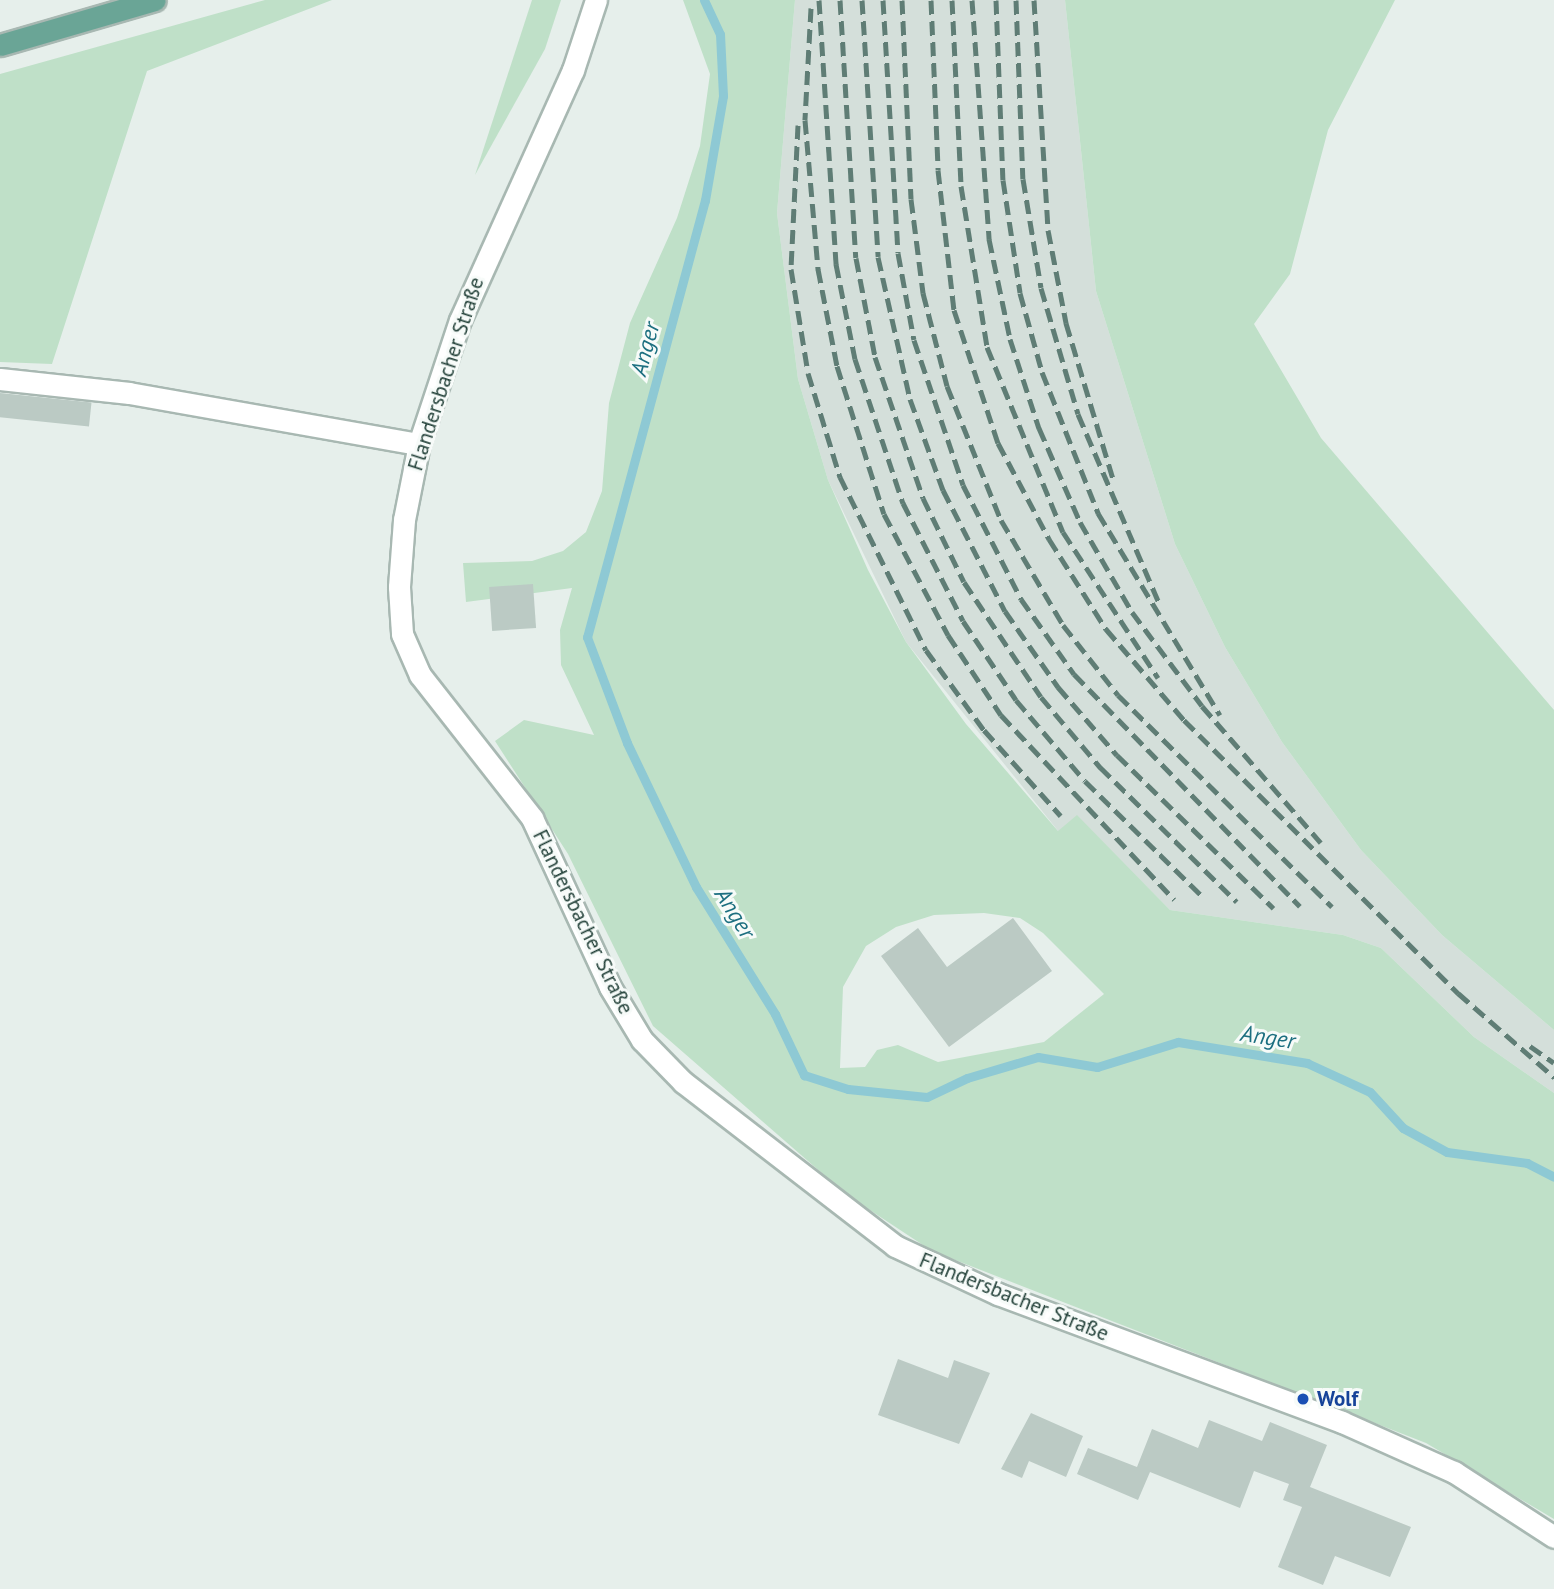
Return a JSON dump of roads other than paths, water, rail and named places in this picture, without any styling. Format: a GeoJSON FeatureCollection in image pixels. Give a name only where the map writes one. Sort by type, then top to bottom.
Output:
{"type":"FeatureCollection","features":[{"type":"Feature","properties":{"kind":"main road"},"geometry":{"type":"LineString","coordinates":[[0,45],[155,0]]}},
{"type":"Feature","properties":{"kind":"street","name":"Flandersbacher Straße"},"geometry":{"type":"LineString","coordinates":[[596,0],[573,70],[460,320],[419,444],[404,520],[402,634],[443,709],[532,818],[610,988],[642,1040],[683,1082],[895,1246],[998,1294],[1342,1422],[1454,1472],[1554,1537]]}},
{"type":"Feature","properties":{"kind":"street"},"geometry":{"type":"LineString","coordinates":[[0,379],[129,393],[419,444]]}},
{"type":"Feature","properties":{"kind":"waterway","name":"Anger"},"geometry":{"type":"LineString","coordinates":[[704,0],[720,34],[723,96],[705,200],[587,637],[627,743],[696,887],[775,1014],[804,1075],[848,1089],[927,1097],[967,1078],[1038,1057],[1097,1067],[1178,1042],[1307,1063],[1370,1092],[1403,1128],[1447,1152],[1527,1163],[1554,1177]]}},
{"type":"Feature","properties":{"kind":"railway"},"geometry":{"type":"LineString","coordinates":[[819,0],[836,264],[855,359],[903,503],[963,621],[1016,700],[1085,781],[1201,895]]}},
{"type":"Feature","properties":{"kind":"railway"},"geometry":{"type":"LineString","coordinates":[[840,0],[856,258],[875,357],[923,498],[964,582],[1041,697],[1100,767],[1237,902]]}},
{"type":"Feature","properties":{"kind":"railway"},"geometry":{"type":"LineString","coordinates":[[862,0],[878,257],[910,399],[943,490],[1005,611],[1058,687],[1117,755],[1273,908]]}},
{"type":"Feature","properties":{"kind":"railway"},"geometry":{"type":"LineString","coordinates":[[883,0],[898,253],[914,340],[963,485],[1021,599],[1074,674],[1300,906]]}},
{"type":"Feature","properties":{"kind":"railway"},"geometry":{"type":"LineString","coordinates":[[902,0],[911,199],[923,293],[947,386],[1001,520],[1063,625],[1118,695],[1332,907]]}},
{"type":"Feature","properties":{"kind":"railway"},"geometry":{"type":"LineString","coordinates":[[931,0],[938,170],[954,310],[998,443],[1049,539],[1106,629],[1184,720],[1458,993],[1554,1077]]}},
{"type":"Feature","properties":{"kind":"railway"},"geometry":{"type":"LineString","coordinates":[[952,0],[961,186],[987,347],[1063,532],[1158,678]]}},
{"type":"Feature","properties":{"kind":"railway"},"geometry":{"type":"LineString","coordinates":[[972,0],[989,239],[1010,339],[1039,428],[1080,522],[1132,612],[1202,706],[1321,843]]}},
{"type":"Feature","properties":{"kind":"railway"},"geometry":{"type":"LineString","coordinates":[[996,0],[1003,180],[1020,293],[1042,372],[1098,513],[1220,715]]}},
{"type":"Feature","properties":{"kind":"railway"},"geometry":{"type":"LineString","coordinates":[[1016,0],[1023,179],[1041,288],[1078,414],[1159,603]]}},
{"type":"Feature","properties":{"kind":"railway"},"geometry":{"type":"LineString","coordinates":[[1034,0],[1048,230],[1066,323],[1114,482]]}},
{"type":"Feature","properties":{"kind":"railway"},"geometry":{"type":"LineString","coordinates":[[811,8],[805,120],[818,269],[837,366],[884,514],[948,635],[1001,715],[1174,899]]}},
{"type":"Feature","properties":{"kind":"railway"},"geometry":{"type":"LineString","coordinates":[[798,125],[791,269],[808,373],[840,477],[926,650],[984,730],[1061,816]]}},
{"type":"Feature","properties":{"kind":"railway"},"geometry":{"type":"LineString","coordinates":[[1530,1046],[1554,1063]]}},
{"type":"Feature","properties":{"kind":"place","name":"Wolf"},"geometry":{"type":"Point","coordinates":[1303,1399]}}]}
